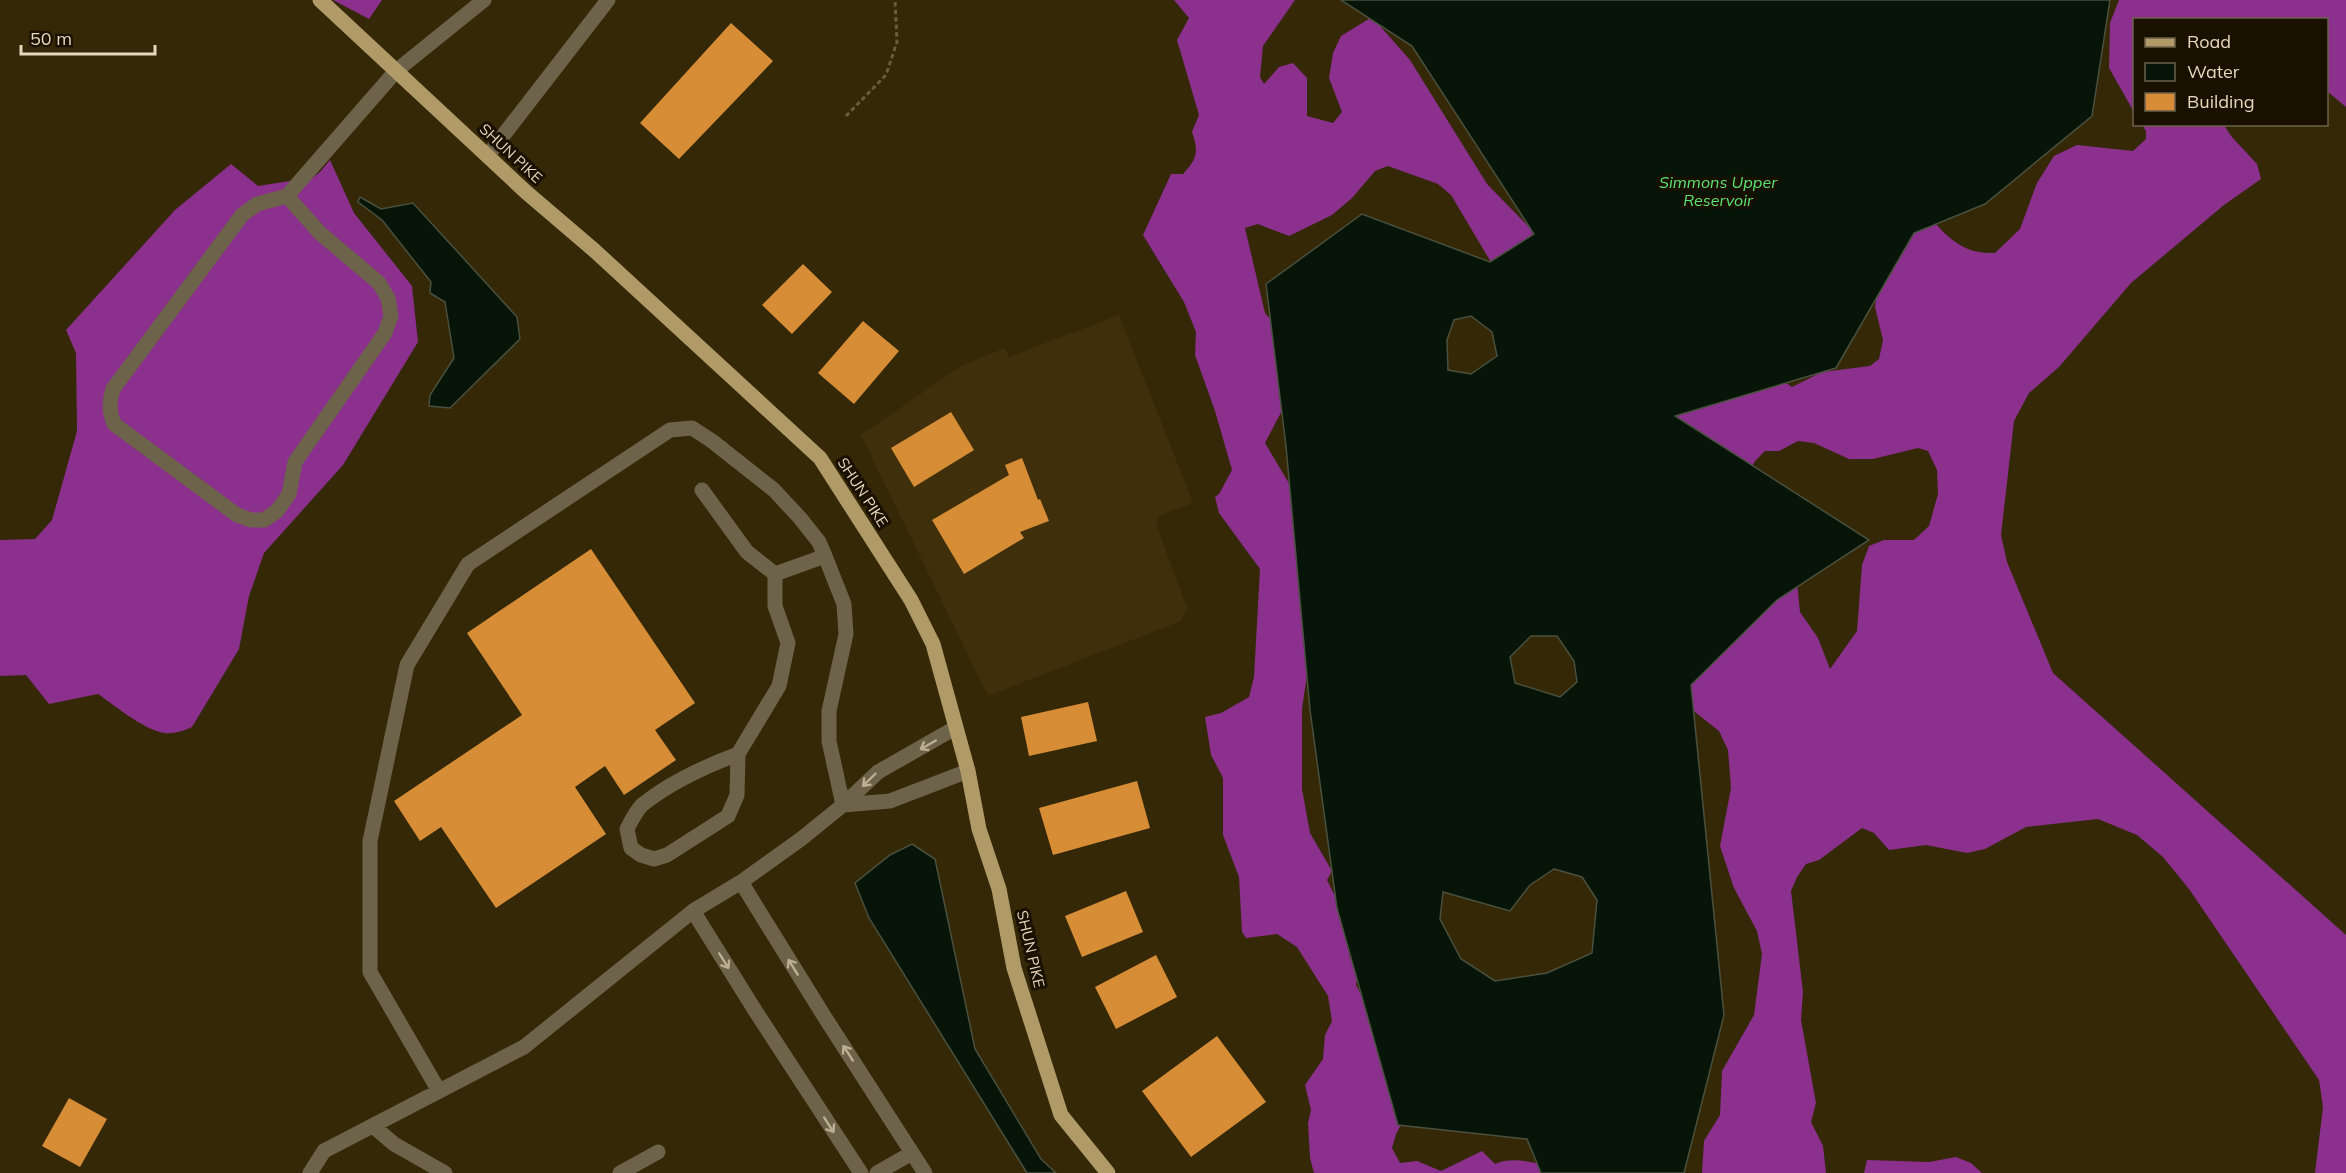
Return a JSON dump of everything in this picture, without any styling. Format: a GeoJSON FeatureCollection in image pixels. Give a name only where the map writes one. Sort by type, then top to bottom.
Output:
{"type":"FeatureCollection","features":[{"type":"Feature","properties":{"kind":"main road","name":"SHUN PIKE"},"geometry":{"type":"LineString","coordinates":[[320,0],[820,458],[911,600],[933,644],[968,771],[979,829],[999,889],[1014,968],[1061,1114],[1108,1173]]}},
{"type":"Feature","properties":{"kind":"street"},"geometry":{"type":"LineString","coordinates":[[287,196],[320,233],[379,283],[388,298],[391,315],[385,333],[295,462],[289,494],[277,511],[264,520],[251,520],[237,515],[114,424],[109,401],[113,389],[242,215],[257,204],[287,196],[396,71],[484,0]]}},
{"type":"Feature","properties":{"kind":"street"},"geometry":{"type":"LineString","coordinates":[[488,155],[608,0]]}},
{"type":"Feature","properties":{"kind":"street"},"geometry":{"type":"LineString","coordinates":[[439,1091],[370,972],[370,841],[407,665],[468,564],[670,430],[692,428],[774,490],[819,542],[825,556],[844,604],[846,634],[829,711],[829,741],[843,805]]}},
{"type":"Feature","properties":{"kind":"street"},"geometry":{"type":"LineString","coordinates":[[702,490],[747,552],[775,574]]}},
{"type":"Feature","properties":{"kind":"street"},"geometry":{"type":"LineString","coordinates":[[775,574],[825,556]]}},
{"type":"Feature","properties":{"kind":"street"},"geometry":{"type":"LineString","coordinates":[[738,754],[717,762],[670,787],[641,806],[627,829],[631,848],[641,855],[654,859],[667,855],[728,816],[737,795],[738,754],[779,686],[788,643],[775,606],[775,574]]}},
{"type":"Feature","properties":{"kind":"street"},"geometry":{"type":"LineString","coordinates":[[310,1173],[324,1151],[524,1047],[693,911],[741,882],[801,839],[843,805],[878,772],[955,728]]}},
{"type":"Feature","properties":{"kind":"street"},"geometry":{"type":"LineString","coordinates":[[843,805],[890,801],[968,771]]}},
{"type":"Feature","properties":{"kind":"street"},"geometry":{"type":"LineString","coordinates":[[741,882],[925,1173]]}},
{"type":"Feature","properties":{"kind":"street"},"geometry":{"type":"LineString","coordinates":[[693,911],[861,1173]]}},
{"type":"Feature","properties":{"kind":"street"},"geometry":{"type":"LineString","coordinates":[[373,1126],[394,1144],[445,1173]]}},
{"type":"Feature","properties":{"kind":"street"},"geometry":{"type":"LineString","coordinates":[[620,1173],[658,1152]]}},
{"type":"Feature","properties":{"kind":"street"},"geometry":{"type":"LineString","coordinates":[[877,1173],[912,1153]]}},
{"type":"Feature","properties":{"kind":"path"},"geometry":{"type":"LineString","coordinates":[[846,116],[886,75],[897,42],[895,0]]}},
{"type":"Feature","properties":{"kind":"shaded area"},"geometry":{"type":"Polygon","coordinates":[[[333,0],[382,0],[369,19],[333,0]]]}},
{"type":"Feature","properties":{"kind":"shaded area"},"geometry":{"type":"Polygon","coordinates":[[[1174,0],[1295,0],[1263,46],[1260,77],[1264,84],[1279,67],[1293,63],[1307,78],[1307,116],[1333,123],[1342,112],[1329,78],[1333,53],[1341,36],[1372,17],[1410,60],[1487,184],[1531,229],[1538,252],[1501,279],[1451,195],[1438,184],[1388,166],[1375,171],[1352,198],[1332,215],[1289,236],[1258,224],[1245,228],[1265,313],[1289,341],[1300,376],[1265,443],[1290,485],[1311,647],[1302,709],[1302,789],[1310,833],[1332,871],[1327,880],[1356,938],[1349,956],[1358,970],[1356,985],[1417,1096],[1396,1134],[1392,1148],[1400,1163],[1417,1161],[1441,1171],[1482,1151],[1495,1164],[1504,1161],[1523,1161],[1573,1173],[1314,1173],[1310,1158],[1308,1123],[1311,1110],[1305,1085],[1323,1059],[1325,1035],[1332,1021],[1328,996],[1297,947],[1277,934],[1246,938],[1242,932],[1239,877],[1223,835],[1223,778],[1211,755],[1205,717],[1221,713],[1249,697],[1254,677],[1260,569],[1219,513],[1215,497],[1232,470],[1215,411],[1195,355],[1196,332],[1184,302],[1143,235],[1171,174],[1183,174],[1194,159],[1196,150],[1192,132],[1199,115],[1177,40],[1189,18],[1174,0]]]}},
{"type":"Feature","properties":{"kind":"shaded area"},"geometry":{"type":"Polygon","coordinates":[[[2119,0],[2346,0],[2346,107],[2328,92],[2328,18],[2133,18],[2133,110],[2109,68],[2110,23],[2119,0]]]}},
{"type":"Feature","properties":{"kind":"shaded area"},"geometry":{"type":"Polygon","coordinates":[[[2143,126],[2225,126],[2257,164],[2261,179],[2224,205],[2131,283],[2059,367],[2029,393],[2014,421],[2001,535],[2007,562],[2053,673],[2346,935],[2346,1173],[2315,1173],[2323,1107],[2319,1080],[2189,889],[2163,857],[2137,835],[2098,819],[2026,827],[1985,849],[1967,853],[1926,845],[1889,850],[1874,833],[1862,828],[1819,860],[1806,864],[1791,891],[1803,992],[1801,1020],[1816,1103],[1811,1122],[1823,1146],[1826,1173],[1702,1173],[1704,1141],[1720,1115],[1722,1071],[1754,1015],[1762,954],[1757,931],[1734,888],[1720,846],[1731,788],[1728,750],[1719,731],[1690,708],[1685,678],[1794,551],[1800,612],[1818,638],[1830,669],[1857,631],[1862,565],[1869,546],[1884,540],[1914,540],[1929,526],[1938,494],[1937,470],[1928,451],[1918,448],[1873,459],[1849,459],[1814,443],[1798,441],[1779,451],[1765,451],[1755,461],[1748,474],[1676,417],[1669,387],[1763,367],[1792,387],[1822,372],[1870,366],[1879,359],[1883,340],[1875,307],[1879,279],[1921,207],[1945,233],[1962,246],[1982,253],[1995,253],[2020,229],[2037,183],[2054,156],[2077,145],[2133,151],[2146,139],[2146,131],[2143,126]]]}},
{"type":"Feature","properties":{"kind":"shaded area"},"geometry":{"type":"Polygon","coordinates":[[[330,160],[354,213],[412,286],[418,342],[343,465],[264,553],[249,596],[239,649],[192,727],[171,733],[155,730],[98,694],[49,704],[26,675],[0,676],[0,540],[35,539],[52,520],[77,431],[76,353],[66,330],[175,210],[231,164],[258,186],[296,180],[307,182],[330,160]]]}},
{"type":"Feature","properties":{"kind":"shaded area"},"geometry":{"type":"Polygon","coordinates":[[[1119,315],[1193,503],[1160,515],[1156,524],[1187,608],[1181,621],[988,696],[861,435],[961,366],[1005,348],[1009,357],[1119,315]]]}},
{"type":"Feature","properties":{"kind":"shaded area"},"geometry":{"type":"Polygon","coordinates":[[[1956,1157],[1971,1163],[1982,1173],[1864,1173],[1867,1160],[1929,1162],[1956,1157]]]}},
{"type":"Feature","properties":{"kind":"water","name":"Simmons Upper Reservoir"},"geometry":{"type":"Polygon","coordinates":[[[1341,0],[2110,0],[2092,116],[1985,204],[1914,233],[1836,368],[1675,416],[1869,540],[1777,600],[1691,685],[1724,1015],[1684,1173],[1541,1173],[1527,1139],[1398,1125],[1337,908],[1310,710],[1286,446],[1266,284],[1362,214],[1490,262],[1534,234],[1412,46],[1341,0]],[[1471,316],[1454,320],[1447,340],[1448,370],[1471,374],[1497,356],[1492,332],[1471,316]],[[1531,636],[1510,657],[1515,683],[1560,697],[1577,682],[1574,661],[1557,636],[1531,636]],[[1554,869],[1530,885],[1510,911],[1443,892],[1440,919],[1461,959],[1495,981],[1547,973],[1592,953],[1597,900],[1582,877],[1554,869]]]}},
{"type":"Feature","properties":{"kind":"water"},"geometry":{"type":"Polygon","coordinates":[[[360,197],[381,209],[413,203],[517,317],[520,339],[450,408],[429,406],[430,395],[454,358],[445,302],[430,293],[431,282],[382,220],[358,202],[360,197]]]}},
{"type":"Feature","properties":{"kind":"water"},"geometry":{"type":"Polygon","coordinates":[[[912,844],[935,859],[975,1049],[1041,1159],[1056,1173],[1027,1173],[869,918],[855,883],[890,855],[912,844]]]}},
{"type":"Feature","properties":{"kind":"building"},"geometry":{"type":"Polygon","coordinates":[[[731,23],[773,61],[679,159],[640,123],[731,23]]]}},
{"type":"Feature","properties":{"kind":"building"},"geometry":{"type":"Polygon","coordinates":[[[803,264],[832,292],[792,334],[762,305],[803,264]]]}},
{"type":"Feature","properties":{"kind":"building"},"geometry":{"type":"Polygon","coordinates":[[[863,321],[899,351],[854,404],[818,373],[863,321]]]}},
{"type":"Feature","properties":{"kind":"building"},"geometry":{"type":"Polygon","coordinates":[[[951,412],[974,450],[914,487],[891,448],[951,412]]]}},
{"type":"Feature","properties":{"kind":"building"},"geometry":{"type":"Polygon","coordinates":[[[1022,458],[1038,500],[1040,499],[1049,521],[1020,532],[1024,538],[964,574],[932,520],[1009,475],[1005,465],[1022,458]]]}},
{"type":"Feature","properties":{"kind":"building"},"geometry":{"type":"Polygon","coordinates":[[[591,549],[695,703],[655,730],[676,760],[624,795],[605,766],[575,787],[606,834],[496,908],[441,827],[420,841],[394,801],[522,715],[467,633],[591,549]]]}},
{"type":"Feature","properties":{"kind":"building"},"geometry":{"type":"Polygon","coordinates":[[[1088,702],[1097,741],[1029,756],[1021,717],[1088,702]]]}},
{"type":"Feature","properties":{"kind":"building"},"geometry":{"type":"Polygon","coordinates":[[[1137,781],[1150,828],[1053,855],[1039,808],[1137,781]]]}},
{"type":"Feature","properties":{"kind":"building"},"geometry":{"type":"Polygon","coordinates":[[[1126,891],[1143,932],[1082,957],[1065,916],[1126,891]]]}},
{"type":"Feature","properties":{"kind":"building"},"geometry":{"type":"Polygon","coordinates":[[[1156,955],[1177,997],[1116,1029],[1095,987],[1156,955]]]}},
{"type":"Feature","properties":{"kind":"building"},"geometry":{"type":"Polygon","coordinates":[[[1217,1036],[1266,1102],[1191,1157],[1142,1091],[1217,1036]]]}},
{"type":"Feature","properties":{"kind":"building"},"geometry":{"type":"Polygon","coordinates":[[[69,1098],[107,1119],[80,1167],[42,1146],[69,1098]]]}}]}
